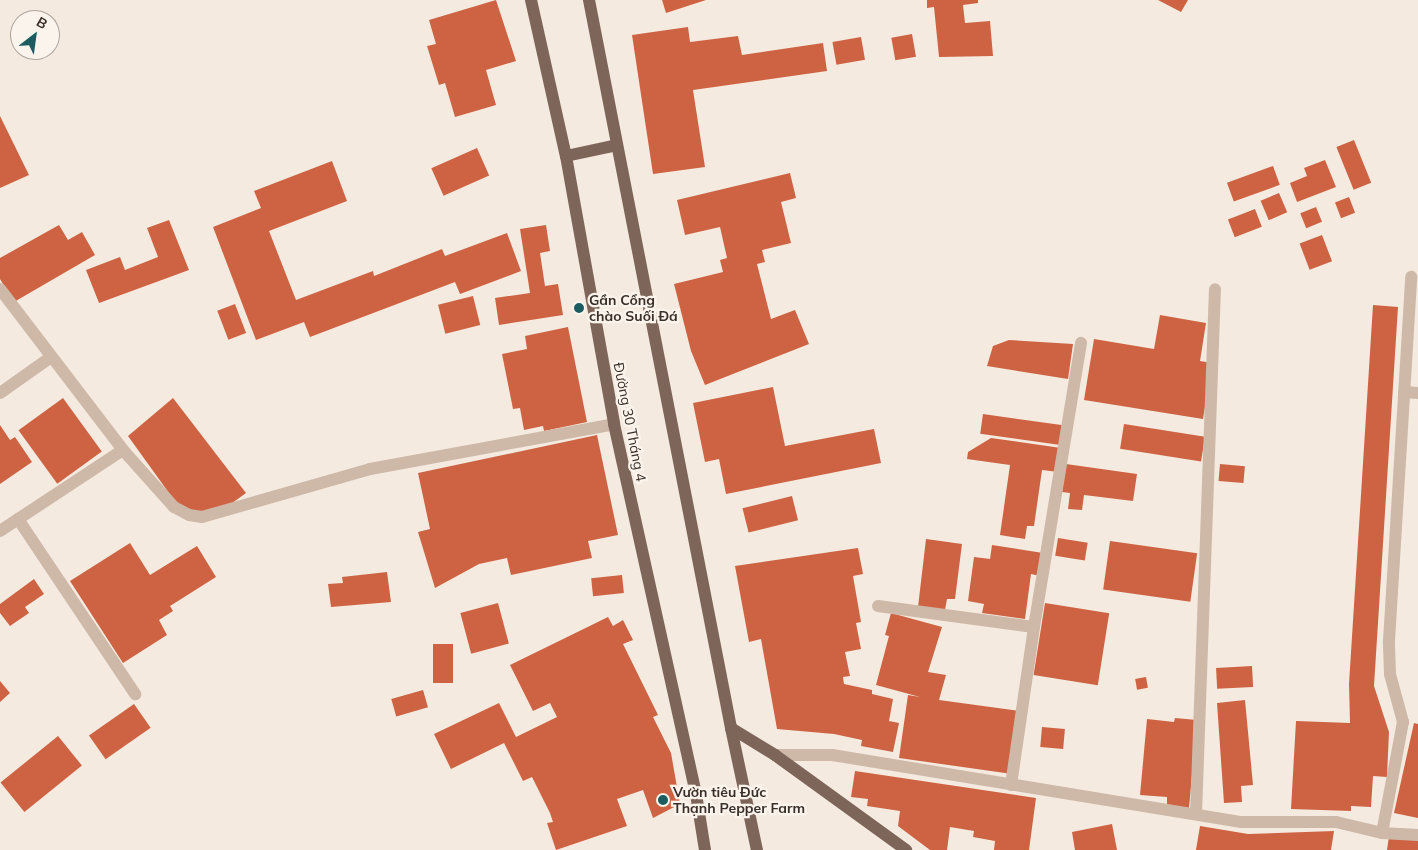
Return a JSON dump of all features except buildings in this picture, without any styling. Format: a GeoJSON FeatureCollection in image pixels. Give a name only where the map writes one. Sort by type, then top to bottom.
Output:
{"type":"FeatureCollection","features":[{"type":"Feature","properties":{"kind":"main road","name":"Đường 30 Tháng 4"},"geometry":{"type":"LineString","coordinates":[[531,0],[566,156],[614,424],[696,794],[705,850]]}},
{"type":"Feature","properties":{"kind":"main road"},"geometry":{"type":"LineString","coordinates":[[589,0],[730,728],[757,850]]}},
{"type":"Feature","properties":{"kind":"main road"},"geometry":{"type":"LineString","coordinates":[[566,156],[617,145]]}},
{"type":"Feature","properties":{"kind":"main road"},"geometry":{"type":"LineString","coordinates":[[730,728],[775,755],[906,850]]}},
{"type":"Feature","properties":{"kind":"street"},"geometry":{"type":"LineString","coordinates":[[1382,833],[1404,722],[1390,674],[1389,641],[1411,277]]}},
{"type":"Feature","properties":{"kind":"street"},"geometry":{"type":"LineString","coordinates":[[0,289],[124,450],[174,508],[202,517],[370,469],[614,424]]}},
{"type":"Feature","properties":{"kind":"street"},"geometry":{"type":"LineString","coordinates":[[1196,814],[1215,289]]}},
{"type":"Feature","properties":{"kind":"street"},"geometry":{"type":"LineString","coordinates":[[1011,785],[1034,626],[1081,343]]}},
{"type":"Feature","properties":{"kind":"street"},"geometry":{"type":"LineString","coordinates":[[0,393],[51,357]]}},
{"type":"Feature","properties":{"kind":"street"},"geometry":{"type":"LineString","coordinates":[[1404,392],[1418,393]]}},
{"type":"Feature","properties":{"kind":"street"},"geometry":{"type":"LineString","coordinates":[[0,531],[124,450]]}},
{"type":"Feature","properties":{"kind":"street"},"geometry":{"type":"LineString","coordinates":[[18,519],[135,694]]}},
{"type":"Feature","properties":{"kind":"street"},"geometry":{"type":"LineString","coordinates":[[878,606],[1034,626]]}},
{"type":"Feature","properties":{"kind":"street"},"geometry":{"type":"LineString","coordinates":[[775,755],[832,755],[1242,822],[1336,822],[1382,833],[1418,835]]}},
{"type":"Feature","properties":{"kind":"place","name":"Gần Cổng chào Suối Đá"},"geometry":{"type":"Point","coordinates":[579,308]}},
{"type":"Feature","properties":{"kind":"place","name":"Vườn tiêu Đức Thạnh Pepper Farm"},"geometry":{"type":"Point","coordinates":[663,800]}}]}
